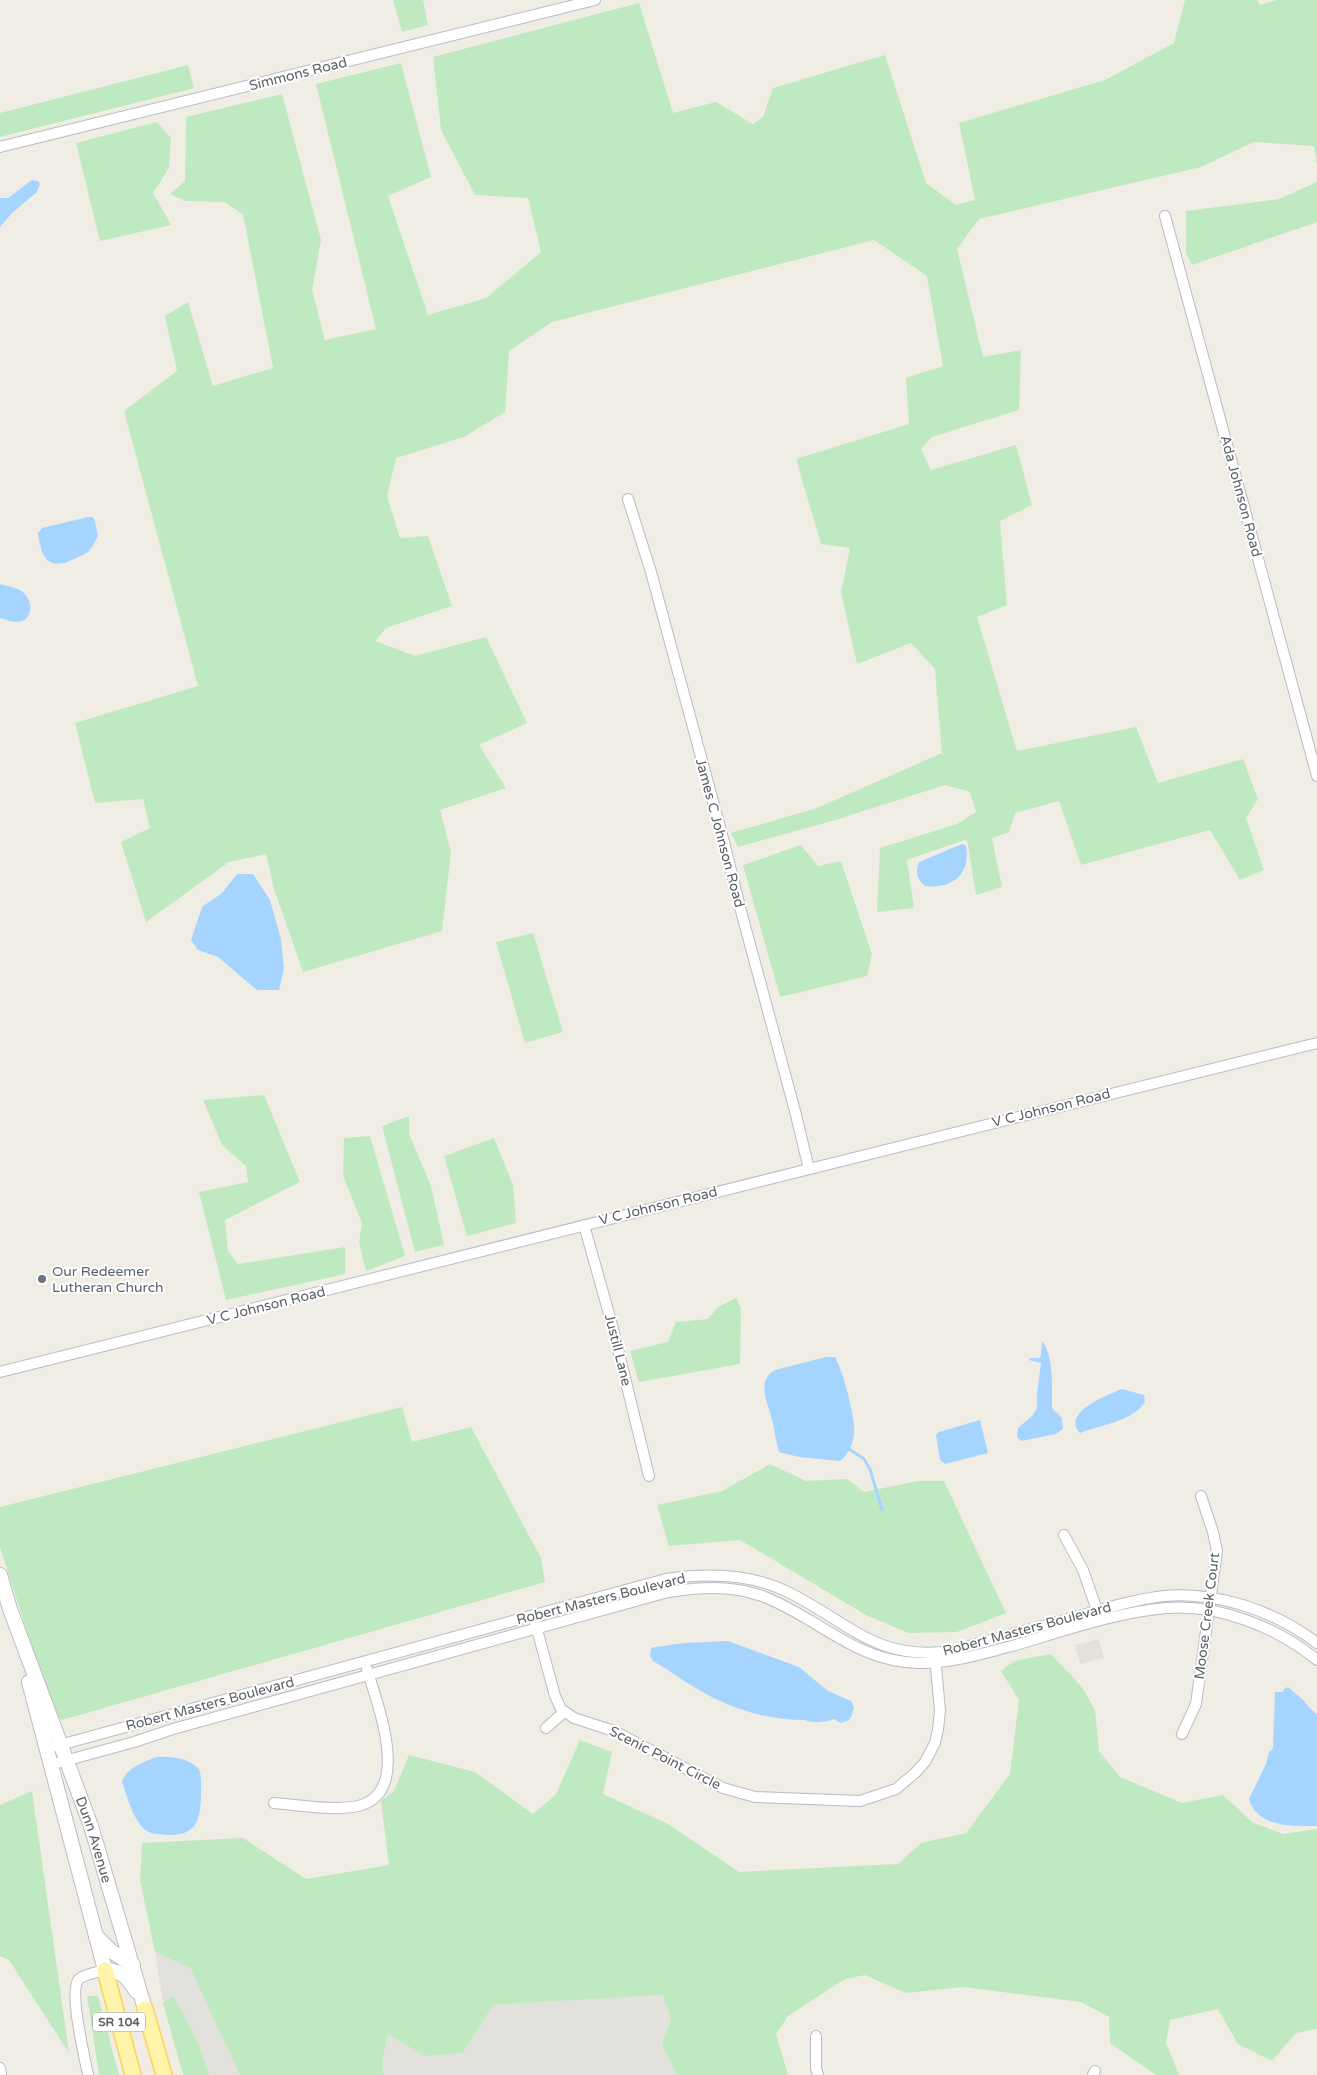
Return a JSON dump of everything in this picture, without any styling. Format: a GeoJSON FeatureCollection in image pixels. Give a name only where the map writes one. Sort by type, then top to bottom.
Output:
{"type":"FeatureCollection","features":[{"type":"Feature","properties":{"kind":"main road","name":"Dunn Avenue"},"geometry":{"type":"LineString","coordinates":[[0,1575],[133,2075]]}},
{"type":"Feature","properties":{"kind":"main road","name":"Dunn Avenue"},"geometry":{"type":"LineString","coordinates":[[10,1609],[91,1826],[164,2075]]}},
{"type":"Feature","properties":{"kind":"main road"},"geometry":{"type":"LineString","coordinates":[[96,1936],[111,1951],[133,1965]]}},
{"type":"Feature","properties":{"kind":"main road"},"geometry":{"type":"LineString","coordinates":[[104,1970],[114,1970],[123,1973],[131,1982],[145,2009]]}},
{"type":"Feature","properties":{"kind":"street","name":"Simmons Road"},"geometry":{"type":"LineString","coordinates":[[0,147],[595,0]]}},
{"type":"Feature","properties":{"kind":"street","name":"Ada Johnson Road"},"geometry":{"type":"LineString","coordinates":[[1166,216],[1317,776]]}},
{"type":"Feature","properties":{"kind":"street","name":"James C Johnson Road"},"geometry":{"type":"LineString","coordinates":[[628,499],[651,572],[724,842],[740,911],[809,1169]]}},
{"type":"Feature","properties":{"kind":"street","name":"V C Johnson Road"},"geometry":{"type":"LineString","coordinates":[[0,1372],[1317,1043]]}},
{"type":"Feature","properties":{"kind":"street","name":"Justill Lane"},"geometry":{"type":"LineString","coordinates":[[584,1225],[611,1321],[649,1476]]}},
{"type":"Feature","properties":{"kind":"street","name":"Moose Creek Court"},"geometry":{"type":"LineString","coordinates":[[1182,1734],[1196,1704],[1217,1551],[1201,1496]]}},
{"type":"Feature","properties":{"kind":"street"},"geometry":{"type":"LineString","coordinates":[[1064,1535],[1084,1570],[1100,1622]]}},
{"type":"Feature","properties":{"kind":"street","name":"Robert Masters Boulevard"},"geometry":{"type":"LineString","coordinates":[[46,1748],[666,1579],[711,1575],[739,1577],[788,1591],[865,1638],[888,1647],[951,1662],[1134,1613],[1167,1608],[1192,1608],[1250,1621],[1272,1630],[1313,1656]]}},
{"type":"Feature","properties":{"kind":"street","name":"Robert Masters Boulevard"},"geometry":{"type":"LineString","coordinates":[[50,1764],[668,1592],[716,1587],[734,1589],[761,1596],[789,1608],[871,1655],[891,1661],[935,1658],[952,1651],[1131,1601],[1166,1596],[1210,1599],[1254,1609],[1290,1624],[1317,1642]]}},
{"type":"Feature","properties":{"kind":"street"},"geometry":{"type":"LineString","coordinates":[[533,1615],[555,1696],[560,1709],[564,1712],[546,1728]]}},
{"type":"Feature","properties":{"kind":"street"},"geometry":{"type":"LineString","coordinates":[[1313,1656],[1317,1642]]}},
{"type":"Feature","properties":{"kind":"street","name":"Scenic Point Circle"},"geometry":{"type":"LineString","coordinates":[[564,1712],[574,1718],[614,1730],[723,1788],[756,1798],[860,1801],[896,1790],[916,1773],[927,1760],[938,1729],[940,1711],[935,1658]]}},
{"type":"Feature","properties":{"kind":"street"},"geometry":{"type":"LineString","coordinates":[[274,1803],[345,1808],[365,1804],[383,1789],[388,1776],[388,1757],[365,1661]]}},
{"type":"Feature","properties":{"kind":"street"},"geometry":{"type":"LineString","coordinates":[[88,2075],[74,1999],[76,1985],[84,1977],[104,1970]]}},
{"type":"Feature","properties":{"kind":"street"},"geometry":{"type":"LineString","coordinates":[[816,2036],[816,2068],[818,2075]]}},
{"type":"Feature","properties":{"kind":"street"},"geometry":{"type":"LineString","coordinates":[[0,2068],[1,2075]]}},
{"type":"Feature","properties":{"kind":"shaded area"},"geometry":{"type":"Polygon","coordinates":[[[1099,1639],[1104,1658],[1080,1664],[1075,1645],[1099,1639]]]}},
{"type":"Feature","properties":{"kind":"shaded area"},"geometry":{"type":"Polygon","coordinates":[[[155,1952],[190,1968],[240,2075],[209,2075],[197,2040],[173,1995],[163,2003],[155,1952]]]}},
{"type":"Feature","properties":{"kind":"shaded area"},"geometry":{"type":"Polygon","coordinates":[[[663,1995],[671,2019],[662,2045],[677,2075],[383,2075],[382,2061],[388,2034],[424,2056],[463,2053],[493,2005],[663,1995]]]}},
{"type":"Feature","properties":{"kind":"green space"},"geometry":{"type":"Polygon","coordinates":[[[393,0],[423,0],[428,25],[402,32],[393,0]]]}},
{"type":"Feature","properties":{"kind":"green space"},"geometry":{"type":"Polygon","coordinates":[[[1185,0],[1257,0],[1260,5],[1276,0],[1317,0],[1317,165],[1314,146],[1254,142],[1201,167],[979,219],[957,249],[983,357],[1021,350],[1019,410],[932,437],[921,449],[931,470],[1016,445],[1032,505],[1000,521],[1007,605],[977,617],[1017,751],[1136,727],[1158,783],[1243,759],[1258,799],[1246,818],[1264,870],[1240,880],[1210,830],[1081,865],[1059,801],[1015,813],[1009,832],[992,838],[1002,887],[976,895],[967,839],[907,860],[914,908],[877,912],[880,848],[957,824],[976,812],[970,792],[945,785],[832,821],[738,847],[731,833],[817,808],[942,753],[935,669],[911,643],[857,664],[841,592],[850,548],[821,544],[796,459],[909,424],[906,378],[943,366],[927,276],[874,240],[552,322],[509,351],[505,412],[464,437],[396,458],[387,496],[400,538],[428,536],[452,606],[386,628],[375,641],[415,656],[486,637],[527,723],[479,745],[506,788],[440,810],[451,852],[442,931],[303,972],[274,889],[266,854],[229,862],[146,922],[121,842],[150,828],[143,799],[95,803],[75,723],[198,686],[124,411],[177,371],[165,316],[188,302],[213,386],[273,368],[243,214],[224,202],[185,201],[170,194],[185,181],[186,117],[282,94],[321,240],[312,290],[325,340],[376,329],[316,84],[401,63],[431,177],[388,196],[428,315],[486,298],[541,252],[528,198],[475,195],[441,130],[433,57],[639,3],[673,113],[716,102],[753,124],[763,117],[773,88],[885,55],[926,183],[956,205],[975,200],[959,123],[1105,80],[1174,43],[1185,0]]]}},
{"type":"Feature","properties":{"kind":"green space"},"geometry":{"type":"Polygon","coordinates":[[[188,65],[194,88],[0,137],[0,113],[188,65]]]}},
{"type":"Feature","properties":{"kind":"green space"},"geometry":{"type":"Polygon","coordinates":[[[157,122],[171,138],[169,168],[153,193],[171,225],[100,241],[76,143],[157,122]]]}},
{"type":"Feature","properties":{"kind":"green space"},"geometry":{"type":"Polygon","coordinates":[[[1317,182],[1317,222],[1192,265],[1186,253],[1186,211],[1279,199],[1317,182]]]}},
{"type":"Feature","properties":{"kind":"green space"},"geometry":{"type":"Polygon","coordinates":[[[801,845],[818,866],[841,861],[872,954],[867,976],[780,997],[743,865],[801,845]]]}},
{"type":"Feature","properties":{"kind":"green space"},"geometry":{"type":"Polygon","coordinates":[[[533,933],[563,1032],[525,1043],[496,942],[533,933]]]}},
{"type":"Feature","properties":{"kind":"green space"},"geometry":{"type":"Polygon","coordinates":[[[264,1095],[300,1182],[225,1220],[228,1251],[238,1264],[345,1247],[345,1274],[226,1300],[199,1192],[248,1182],[246,1166],[222,1145],[203,1100],[264,1095]]]}},
{"type":"Feature","properties":{"kind":"green space"},"geometry":{"type":"Polygon","coordinates":[[[409,1116],[409,1134],[431,1186],[444,1245],[415,1252],[382,1126],[409,1116]]]}},
{"type":"Feature","properties":{"kind":"green space"},"geometry":{"type":"Polygon","coordinates":[[[370,1136],[405,1256],[366,1271],[359,1243],[362,1223],[343,1176],[344,1138],[370,1136]]]}},
{"type":"Feature","properties":{"kind":"green space"},"geometry":{"type":"Polygon","coordinates":[[[494,1138],[513,1185],[516,1223],[467,1236],[444,1156],[494,1138]]]}},
{"type":"Feature","properties":{"kind":"green space"},"geometry":{"type":"Polygon","coordinates":[[[736,1298],[741,1308],[740,1364],[639,1382],[630,1351],[668,1342],[676,1322],[708,1319],[718,1307],[736,1298]]]}},
{"type":"Feature","properties":{"kind":"green space"},"geometry":{"type":"Polygon","coordinates":[[[402,1407],[412,1442],[471,1427],[541,1558],[545,1582],[62,1720],[58,1717],[34,1653],[0,1547],[0,1507],[402,1407]]]}},
{"type":"Feature","properties":{"kind":"green space"},"geometry":{"type":"Polygon","coordinates":[[[770,1464],[806,1481],[847,1479],[864,1492],[918,1481],[944,1481],[1006,1613],[957,1632],[908,1633],[866,1615],[740,1540],[669,1546],[657,1505],[722,1491],[770,1464]]]}},
{"type":"Feature","properties":{"kind":"green space"},"geometry":{"type":"Polygon","coordinates":[[[1051,1654],[1082,1687],[1095,1710],[1099,1751],[1120,1777],[1182,1803],[1223,1795],[1252,1822],[1283,1834],[1317,1829],[1317,2029],[1296,2033],[1272,2061],[1238,2044],[1218,2009],[1170,2020],[1166,2043],[1179,2075],[1156,2075],[1110,2043],[1109,2017],[1081,2002],[963,1987],[905,1993],[865,1975],[845,1979],[788,2016],[776,2034],[788,2075],[677,2075],[662,2045],[671,2019],[663,1995],[493,2005],[463,2053],[424,2056],[388,2034],[382,2061],[383,2075],[240,2075],[190,1968],[155,1952],[140,1880],[142,1843],[243,1838],[306,1879],[389,1865],[381,1801],[394,1791],[409,1755],[475,1772],[533,1814],[556,1794],[580,1740],[612,1752],[603,1794],[668,1824],[739,1872],[898,1864],[921,1843],[966,1833],[1010,1774],[1019,1700],[1001,1671],[1014,1661],[1051,1654]]]}},
{"type":"Feature","properties":{"kind":"green space"},"geometry":{"type":"Polygon","coordinates":[[[32,1791],[69,2053],[9,1960],[0,1956],[0,1805],[32,1791]]]}},
{"type":"Feature","properties":{"kind":"green space"},"geometry":{"type":"Polygon","coordinates":[[[173,1995],[197,2040],[209,2075],[183,2075],[163,2003],[173,1995]]]}},
{"type":"Feature","properties":{"kind":"green space"},"geometry":{"type":"Polygon","coordinates":[[[87,1996],[98,1996],[119,2075],[99,2075],[87,1996]]]}},
{"type":"Feature","properties":{"kind":"water"},"geometry":{"type":"Polygon","coordinates":[[[32,180],[38,181],[40,184],[37,192],[12,213],[0,227],[0,198],[8,198],[32,180]]]}},
{"type":"Feature","properties":{"kind":"water"},"geometry":{"type":"Polygon","coordinates":[[[93,517],[98,536],[88,552],[65,563],[52,563],[47,560],[39,542],[38,533],[42,528],[93,517]]]}},
{"type":"Feature","properties":{"kind":"water"},"geometry":{"type":"Polygon","coordinates":[[[0,584],[18,589],[25,594],[30,604],[27,618],[22,621],[12,622],[0,618],[0,584]]]}},
{"type":"Feature","properties":{"kind":"water"},"geometry":{"type":"Polygon","coordinates":[[[962,844],[966,846],[966,865],[958,878],[944,885],[935,886],[925,886],[920,881],[917,870],[919,862],[962,844]]]}},
{"type":"Feature","properties":{"kind":"water"},"geometry":{"type":"Polygon","coordinates":[[[237,874],[253,874],[270,900],[281,939],[284,969],[279,990],[257,990],[218,957],[198,950],[191,940],[202,907],[222,893],[237,874]]]}},
{"type":"Feature","properties":{"kind":"water"},"geometry":{"type":"Polygon","coordinates":[[[1042,1341],[1049,1355],[1052,1408],[1062,1418],[1063,1429],[1056,1434],[1021,1441],[1017,1437],[1018,1428],[1033,1415],[1037,1408],[1041,1363],[1029,1360],[1030,1358],[1039,1358],[1042,1341]]]}},
{"type":"Feature","properties":{"kind":"water"},"geometry":{"type":"Polygon","coordinates":[[[826,1357],[835,1357],[848,1395],[854,1427],[850,1449],[840,1461],[799,1457],[779,1452],[765,1395],[765,1381],[775,1370],[826,1357]]]}},
{"type":"Feature","properties":{"kind":"water"},"geometry":{"type":"Polygon","coordinates":[[[1122,1389],[1144,1395],[1145,1402],[1133,1414],[1125,1418],[1080,1433],[1076,1425],[1081,1411],[1098,1400],[1122,1389]]]}},
{"type":"Feature","properties":{"kind":"water"},"geometry":{"type":"Polygon","coordinates":[[[980,1420],[988,1453],[945,1464],[940,1460],[936,1435],[939,1432],[980,1420]]]}},
{"type":"Feature","properties":{"kind":"water"},"geometry":{"type":"Polygon","coordinates":[[[728,1641],[799,1667],[828,1691],[851,1701],[854,1707],[849,1720],[841,1723],[834,1719],[812,1722],[763,1716],[737,1708],[699,1690],[653,1661],[650,1656],[651,1648],[655,1647],[685,1643],[728,1641]]]}},
{"type":"Feature","properties":{"kind":"water"},"geometry":{"type":"Polygon","coordinates":[[[1288,1687],[1317,1714],[1317,1826],[1287,1825],[1268,1820],[1253,1808],[1249,1799],[1266,1764],[1269,1752],[1273,1748],[1275,1692],[1283,1692],[1288,1687]]]}},
{"type":"Feature","properties":{"kind":"water"},"geometry":{"type":"Polygon","coordinates":[[[157,1757],[180,1759],[190,1762],[199,1769],[201,1796],[198,1819],[195,1825],[185,1833],[167,1835],[148,1832],[140,1825],[128,1800],[122,1781],[125,1776],[136,1766],[157,1757]]]}},
{"type":"Feature","properties":{"kind":"waterway"},"geometry":{"type":"LineString","coordinates":[[849,1449],[864,1459],[870,1469],[882,1510]]}},
{"type":"Feature","properties":{"kind":"place","name":"Our Redeemer Lutheran Church"},"geometry":{"type":"Point","coordinates":[42,1279]}}]}
